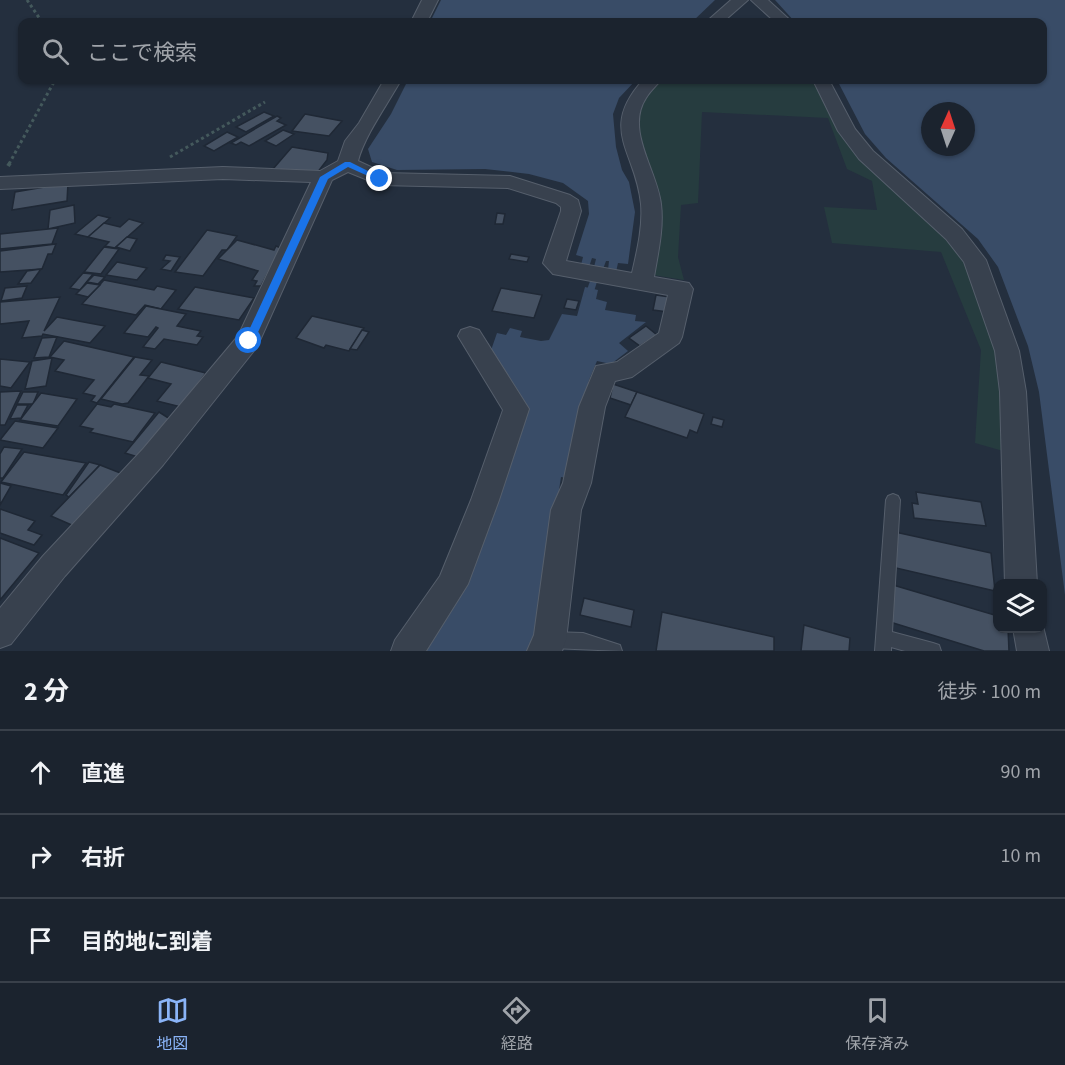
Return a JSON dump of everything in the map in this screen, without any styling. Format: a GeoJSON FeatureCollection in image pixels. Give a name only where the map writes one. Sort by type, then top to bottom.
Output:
{"type":"FeatureCollection","features":[{"type":"Feature","properties":{"kind":"street"},"geometry":{"type":"LineString","coordinates":[[421,18],[430,0]]}},
{"type":"Feature","properties":{"kind":"street"},"geometry":{"type":"LineString","coordinates":[[719,18],[740,0]]}},
{"type":"Feature","properties":{"kind":"street"},"geometry":{"type":"LineString","coordinates":[[759,0],[779,18]]}},
{"type":"Feature","properties":{"kind":"street"},"geometry":{"type":"LineString","coordinates":[[3,177],[138,177],[223,173],[324,177],[347,164],[354,141],[367,125],[390,84]]}},
{"type":"Feature","properties":{"kind":"street"},"geometry":{"type":"LineString","coordinates":[[633,281],[652,230],[651,201],[634,148],[629,117],[631,105],[647,84]]}},
{"type":"Feature","properties":{"kind":"street"},"geometry":{"type":"LineString","coordinates":[[823,84],[848,131],[866,155],[954,234],[975,260],[1007,351],[1013,392],[1021,579]]}},
{"type":"Feature","properties":{"kind":"street"},"geometry":{"type":"LineString","coordinates":[[347,164],[380,179],[510,182],[563,199],[571,204],[571,211],[555,263],[561,269],[681,289],[670,337],[623,370],[605,373],[600,382],[592,406],[577,483],[566,510],[547,645]]}},
{"type":"Feature","properties":{"kind":"street"},"geometry":{"type":"LineString","coordinates":[[0,633],[54,566],[153,456],[249,341],[324,177]]}},
{"type":"Feature","properties":{"kind":"street"},"geometry":{"type":"LineString","coordinates":[[407,651],[452,584],[485,500],[516,409],[470,336]]}},
{"type":"Feature","properties":{"kind":"street"},"geometry":{"type":"LineString","coordinates":[[1030,633],[1033,651]]}},
{"type":"Feature","properties":{"kind":"lane"},"geometry":{"type":"LineString","coordinates":[[892,500],[884,644],[933,651]]}},
{"type":"Feature","properties":{"kind":"lane"},"geometry":{"type":"LineString","coordinates":[[547,645],[584,642],[614,651]]}},
{"type":"Feature","properties":{"kind":"path"},"geometry":{"type":"LineString","coordinates":[[27,0],[39,18]]}},
{"type":"Feature","properties":{"kind":"path"},"geometry":{"type":"LineString","coordinates":[[3,177],[53,84]]}},
{"type":"Feature","properties":{"kind":"path"},"geometry":{"type":"LineString","coordinates":[[138,177],[265,102]]}},
{"type":"Feature","properties":{"kind":"green space"},"geometry":{"type":"Polygon","coordinates":[[[658,84],[815,84],[830,114],[882,181],[917,208],[964,254],[998,356],[1003,451],[975,443],[981,350],[941,252],[832,243],[824,207],[877,210],[872,181],[847,169],[828,118],[702,112],[698,203],[681,205],[678,257],[684,280],[653,275],[636,129],[639,104],[658,84]]]}},
{"type":"Feature","properties":{"kind":"water"},"geometry":{"type":"Polygon","coordinates":[[[441,0],[715,0],[696,18],[432,18],[441,0]]]}},
{"type":"Feature","properties":{"kind":"water"},"geometry":{"type":"Polygon","coordinates":[[[775,0],[1065,0],[1065,595],[1039,392],[1028,346],[998,267],[978,239],[886,158],[865,134],[839,84],[1047,84],[1047,18],[791,18],[775,0]]]}},
{"type":"Feature","properties":{"kind":"water"},"geometry":{"type":"Polygon","coordinates":[[[406,84],[632,84],[619,98],[613,114],[616,147],[622,170],[629,182],[635,212],[628,264],[618,263],[616,272],[608,270],[609,261],[606,261],[603,269],[594,267],[596,259],[592,258],[589,267],[581,265],[583,257],[576,255],[589,214],[588,201],[563,183],[529,174],[485,169],[397,170],[372,162],[368,149],[391,114],[406,84]]]}},
{"type":"Feature","properties":{"kind":"water"},"geometry":{"type":"Polygon","coordinates":[[[585,287],[598,290],[596,299],[607,302],[605,310],[636,315],[635,321],[646,322],[619,343],[628,351],[611,364],[597,361],[589,380],[567,478],[561,477],[541,608],[529,651],[419,651],[526,409],[489,356],[497,333],[506,335],[510,328],[522,331],[520,337],[541,341],[549,340],[562,314],[577,316],[585,287]]]}},
{"type":"Feature","properties":{"kind":"building"},"geometry":{"type":"Polygon","coordinates":[[[264,112],[274,116],[246,132],[236,127],[264,112]]]}},
{"type":"Feature","properties":{"kind":"building"},"geometry":{"type":"Polygon","coordinates":[[[305,114],[342,121],[329,136],[292,131],[305,114]]]}},
{"type":"Feature","properties":{"kind":"building"},"geometry":{"type":"Polygon","coordinates":[[[277,116],[281,118],[277,121],[286,125],[249,146],[241,142],[236,145],[231,143],[277,116]]]}},
{"type":"Feature","properties":{"kind":"building"},"geometry":{"type":"Polygon","coordinates":[[[283,130],[294,134],[276,146],[265,141],[283,130]]]}},
{"type":"Feature","properties":{"kind":"building"},"geometry":{"type":"Polygon","coordinates":[[[227,132],[238,137],[214,151],[204,146],[227,132]]]}},
{"type":"Feature","properties":{"kind":"building"},"geometry":{"type":"Polygon","coordinates":[[[292,147],[328,153],[327,160],[317,173],[273,169],[292,147]]]}},
{"type":"Feature","properties":{"kind":"building"},"geometry":{"type":"Polygon","coordinates":[[[68,183],[67,201],[12,210],[15,192],[68,183]]]}},
{"type":"Feature","properties":{"kind":"building"},"geometry":{"type":"Polygon","coordinates":[[[74,205],[75,223],[48,229],[50,210],[74,205]]]}},
{"type":"Feature","properties":{"kind":"building"},"geometry":{"type":"Polygon","coordinates":[[[497,213],[505,214],[503,224],[495,224],[497,213]]]}},
{"type":"Feature","properties":{"kind":"building"},"geometry":{"type":"Polygon","coordinates":[[[98,215],[110,218],[88,237],[75,234],[98,215]]]}},
{"type":"Feature","properties":{"kind":"building"},"geometry":{"type":"Polygon","coordinates":[[[129,219],[143,223],[115,248],[105,246],[109,242],[88,237],[104,223],[120,227],[129,219]]]}},
{"type":"Feature","properties":{"kind":"building"},"geometry":{"type":"Polygon","coordinates":[[[58,228],[52,244],[0,249],[0,234],[58,228]]]}},
{"type":"Feature","properties":{"kind":"building"},"geometry":{"type":"Polygon","coordinates":[[[207,230],[237,236],[227,250],[222,250],[203,276],[175,272],[207,230]]]}},
{"type":"Feature","properties":{"kind":"building"},"geometry":{"type":"Polygon","coordinates":[[[127,237],[137,239],[130,251],[116,247],[127,237]]]}},
{"type":"Feature","properties":{"kind":"building"},"geometry":{"type":"Polygon","coordinates":[[[237,240],[274,250],[276,246],[281,248],[261,286],[254,286],[257,281],[252,280],[258,271],[218,259],[237,240]]]}},
{"type":"Feature","properties":{"kind":"building"},"geometry":{"type":"Polygon","coordinates":[[[56,244],[52,254],[48,254],[42,269],[0,272],[0,251],[56,244]]]}},
{"type":"Feature","properties":{"kind":"building"},"geometry":{"type":"Polygon","coordinates":[[[104,247],[119,249],[101,274],[84,272],[104,247]]]}},
{"type":"Feature","properties":{"kind":"building"},"geometry":{"type":"Polygon","coordinates":[[[511,254],[529,257],[527,262],[509,259],[511,254]]]}},
{"type":"Feature","properties":{"kind":"building"},"geometry":{"type":"Polygon","coordinates":[[[166,255],[180,257],[171,271],[161,269],[170,261],[163,260],[166,255]]]}},
{"type":"Feature","properties":{"kind":"building"},"geometry":{"type":"Polygon","coordinates":[[[117,262],[147,268],[137,280],[106,275],[117,262]]]}},
{"type":"Feature","properties":{"kind":"building"},"geometry":{"type":"Polygon","coordinates":[[[41,269],[31,283],[18,284],[27,271],[41,269]]]}},
{"type":"Feature","properties":{"kind":"building"},"geometry":{"type":"Polygon","coordinates":[[[83,273],[93,274],[80,290],[70,288],[83,273]]]}},
{"type":"Feature","properties":{"kind":"building"},"geometry":{"type":"Polygon","coordinates":[[[94,275],[105,277],[98,284],[87,282],[94,275]]]}},
{"type":"Feature","properties":{"kind":"building"},"geometry":{"type":"Polygon","coordinates":[[[104,280],[154,290],[157,286],[176,290],[161,309],[145,305],[136,315],[82,304],[104,280]]]}},
{"type":"Feature","properties":{"kind":"building"},"geometry":{"type":"Polygon","coordinates":[[[87,283],[100,285],[88,297],[76,294],[87,283]]]}},
{"type":"Feature","properties":{"kind":"building"},"geometry":{"type":"Polygon","coordinates":[[[27,286],[22,298],[1,301],[5,288],[27,286]]]}},
{"type":"Feature","properties":{"kind":"building"},"geometry":{"type":"Polygon","coordinates":[[[195,287],[254,298],[239,320],[178,309],[195,287]]]}},
{"type":"Feature","properties":{"kind":"building"},"geometry":{"type":"Polygon","coordinates":[[[501,288],[542,295],[534,318],[492,311],[501,288]]]}},
{"type":"Feature","properties":{"kind":"building"},"geometry":{"type":"Polygon","coordinates":[[[656,295],[670,297],[668,312],[653,310],[656,295]]]}},
{"type":"Feature","properties":{"kind":"building"},"geometry":{"type":"Polygon","coordinates":[[[60,297],[44,331],[57,317],[105,326],[90,343],[43,334],[22,338],[29,321],[0,324],[0,302],[60,297]]]}},
{"type":"Feature","properties":{"kind":"building"},"geometry":{"type":"Polygon","coordinates":[[[567,299],[579,301],[576,310],[564,308],[567,299]]]}},
{"type":"Feature","properties":{"kind":"building"},"geometry":{"type":"Polygon","coordinates":[[[146,306],[186,314],[177,326],[201,331],[197,336],[203,337],[197,345],[164,339],[155,349],[143,347],[158,328],[156,327],[148,337],[124,333],[146,306]]]}},
{"type":"Feature","properties":{"kind":"building"},"geometry":{"type":"Polygon","coordinates":[[[312,316],[364,328],[349,351],[326,345],[324,348],[296,338],[312,316]]]}},
{"type":"Feature","properties":{"kind":"building"},"geometry":{"type":"Polygon","coordinates":[[[646,326],[657,335],[640,346],[629,338],[646,326]]]}},
{"type":"Feature","properties":{"kind":"building"},"geometry":{"type":"Polygon","coordinates":[[[362,330],[369,332],[357,350],[350,349],[362,330]]]}},
{"type":"Feature","properties":{"kind":"building"},"geometry":{"type":"Polygon","coordinates":[[[57,337],[49,357],[34,358],[42,338],[57,337]]]}},
{"type":"Feature","properties":{"kind":"building"},"geometry":{"type":"Polygon","coordinates":[[[64,341],[134,357],[97,403],[91,401],[95,396],[83,393],[94,380],[55,371],[64,360],[50,357],[64,341]]]}},
{"type":"Feature","properties":{"kind":"building"},"geometry":{"type":"Polygon","coordinates":[[[135,357],[152,360],[140,375],[149,376],[128,403],[122,404],[101,399],[135,357]]]}},
{"type":"Feature","properties":{"kind":"building"},"geometry":{"type":"Polygon","coordinates":[[[52,358],[46,386],[25,389],[32,361],[52,358]]]}},
{"type":"Feature","properties":{"kind":"building"},"geometry":{"type":"Polygon","coordinates":[[[0,359],[30,362],[11,388],[0,386],[0,359]]]}},
{"type":"Feature","properties":{"kind":"building"},"geometry":{"type":"Polygon","coordinates":[[[161,362],[206,373],[181,407],[157,401],[171,384],[148,378],[161,362]]]}},
{"type":"Feature","properties":{"kind":"building"},"geometry":{"type":"Polygon","coordinates":[[[613,384],[637,392],[631,405],[610,398],[613,384]]]}},
{"type":"Feature","properties":{"kind":"building"},"geometry":{"type":"Polygon","coordinates":[[[21,391],[5,425],[0,425],[0,392],[21,391]]]}},
{"type":"Feature","properties":{"kind":"building"},"geometry":{"type":"Polygon","coordinates":[[[23,392],[38,392],[33,404],[17,404],[23,392]]]}},
{"type":"Feature","properties":{"kind":"building"},"geometry":{"type":"Polygon","coordinates":[[[637,392],[704,414],[697,433],[690,430],[687,438],[625,417],[637,392]]]}},
{"type":"Feature","properties":{"kind":"building"},"geometry":{"type":"Polygon","coordinates":[[[41,393],[77,399],[58,426],[20,420],[41,393]]]}},
{"type":"Feature","properties":{"kind":"building"},"geometry":{"type":"Polygon","coordinates":[[[97,404],[111,407],[114,404],[155,413],[133,442],[90,432],[93,429],[80,426],[97,404]]]}},
{"type":"Feature","properties":{"kind":"building"},"geometry":{"type":"Polygon","coordinates":[[[17,405],[28,405],[21,418],[10,419],[17,405]]]}},
{"type":"Feature","properties":{"kind":"building"},"geometry":{"type":"Polygon","coordinates":[[[159,412],[170,419],[138,457],[125,453],[159,412]]]}},
{"type":"Feature","properties":{"kind":"building"},"geometry":{"type":"Polygon","coordinates":[[[713,417],[724,420],[722,427],[711,424],[713,417]]]}},
{"type":"Feature","properties":{"kind":"building"},"geometry":{"type":"Polygon","coordinates":[[[15,421],[58,428],[43,448],[0,440],[15,421]]]}},
{"type":"Feature","properties":{"kind":"building"},"geometry":{"type":"Polygon","coordinates":[[[4,447],[22,449],[3,478],[0,478],[0,454],[4,447]]]}},
{"type":"Feature","properties":{"kind":"building"},"geometry":{"type":"Polygon","coordinates":[[[24,452],[86,463],[63,495],[1,482],[24,452]]]}},
{"type":"Feature","properties":{"kind":"building"},"geometry":{"type":"Polygon","coordinates":[[[89,462],[100,465],[69,497],[66,495],[89,462]]]}},
{"type":"Feature","properties":{"kind":"building"},"geometry":{"type":"Polygon","coordinates":[[[100,465],[123,474],[74,526],[51,516],[100,465]]]}},
{"type":"Feature","properties":{"kind":"building"},"geometry":{"type":"Polygon","coordinates":[[[0,483],[11,486],[0,505],[0,483]]]}},
{"type":"Feature","properties":{"kind":"building"},"geometry":{"type":"Polygon","coordinates":[[[916,492],[981,502],[986,526],[914,518],[912,503],[918,504],[916,492]]]}},
{"type":"Feature","properties":{"kind":"building"},"geometry":{"type":"Polygon","coordinates":[[[0,509],[35,521],[28,530],[42,535],[34,545],[0,533],[0,509]]]}},
{"type":"Feature","properties":{"kind":"building"},"geometry":{"type":"Polygon","coordinates":[[[895,532],[991,553],[993,591],[896,568],[895,532]]]}},
{"type":"Feature","properties":{"kind":"building"},"geometry":{"type":"Polygon","coordinates":[[[0,538],[39,553],[0,600],[0,538]]]}},
{"type":"Feature","properties":{"kind":"building"},"geometry":{"type":"Polygon","coordinates":[[[893,585],[993,615],[993,633],[1008,633],[1009,651],[984,651],[890,622],[893,585]]]}},
{"type":"Feature","properties":{"kind":"building"},"geometry":{"type":"Polygon","coordinates":[[[584,598],[634,610],[631,627],[580,615],[584,598]]]}},
{"type":"Feature","properties":{"kind":"building"},"geometry":{"type":"Polygon","coordinates":[[[662,612],[774,637],[774,651],[656,651],[662,612]]]}},
{"type":"Feature","properties":{"kind":"building"},"geometry":{"type":"Polygon","coordinates":[[[804,625],[850,638],[849,651],[801,651],[804,625]]]}},
{"type":"Feature","properties":{"kind":"waterway"},"geometry":{"type":"LineString","coordinates":[[588,298],[596,272]]}},
{"type":"Feature","properties":{"kind":"route"},"geometry":{"type":"LineString","coordinates":[[249,341],[324,177],[347,164],[380,179]]}}]}
